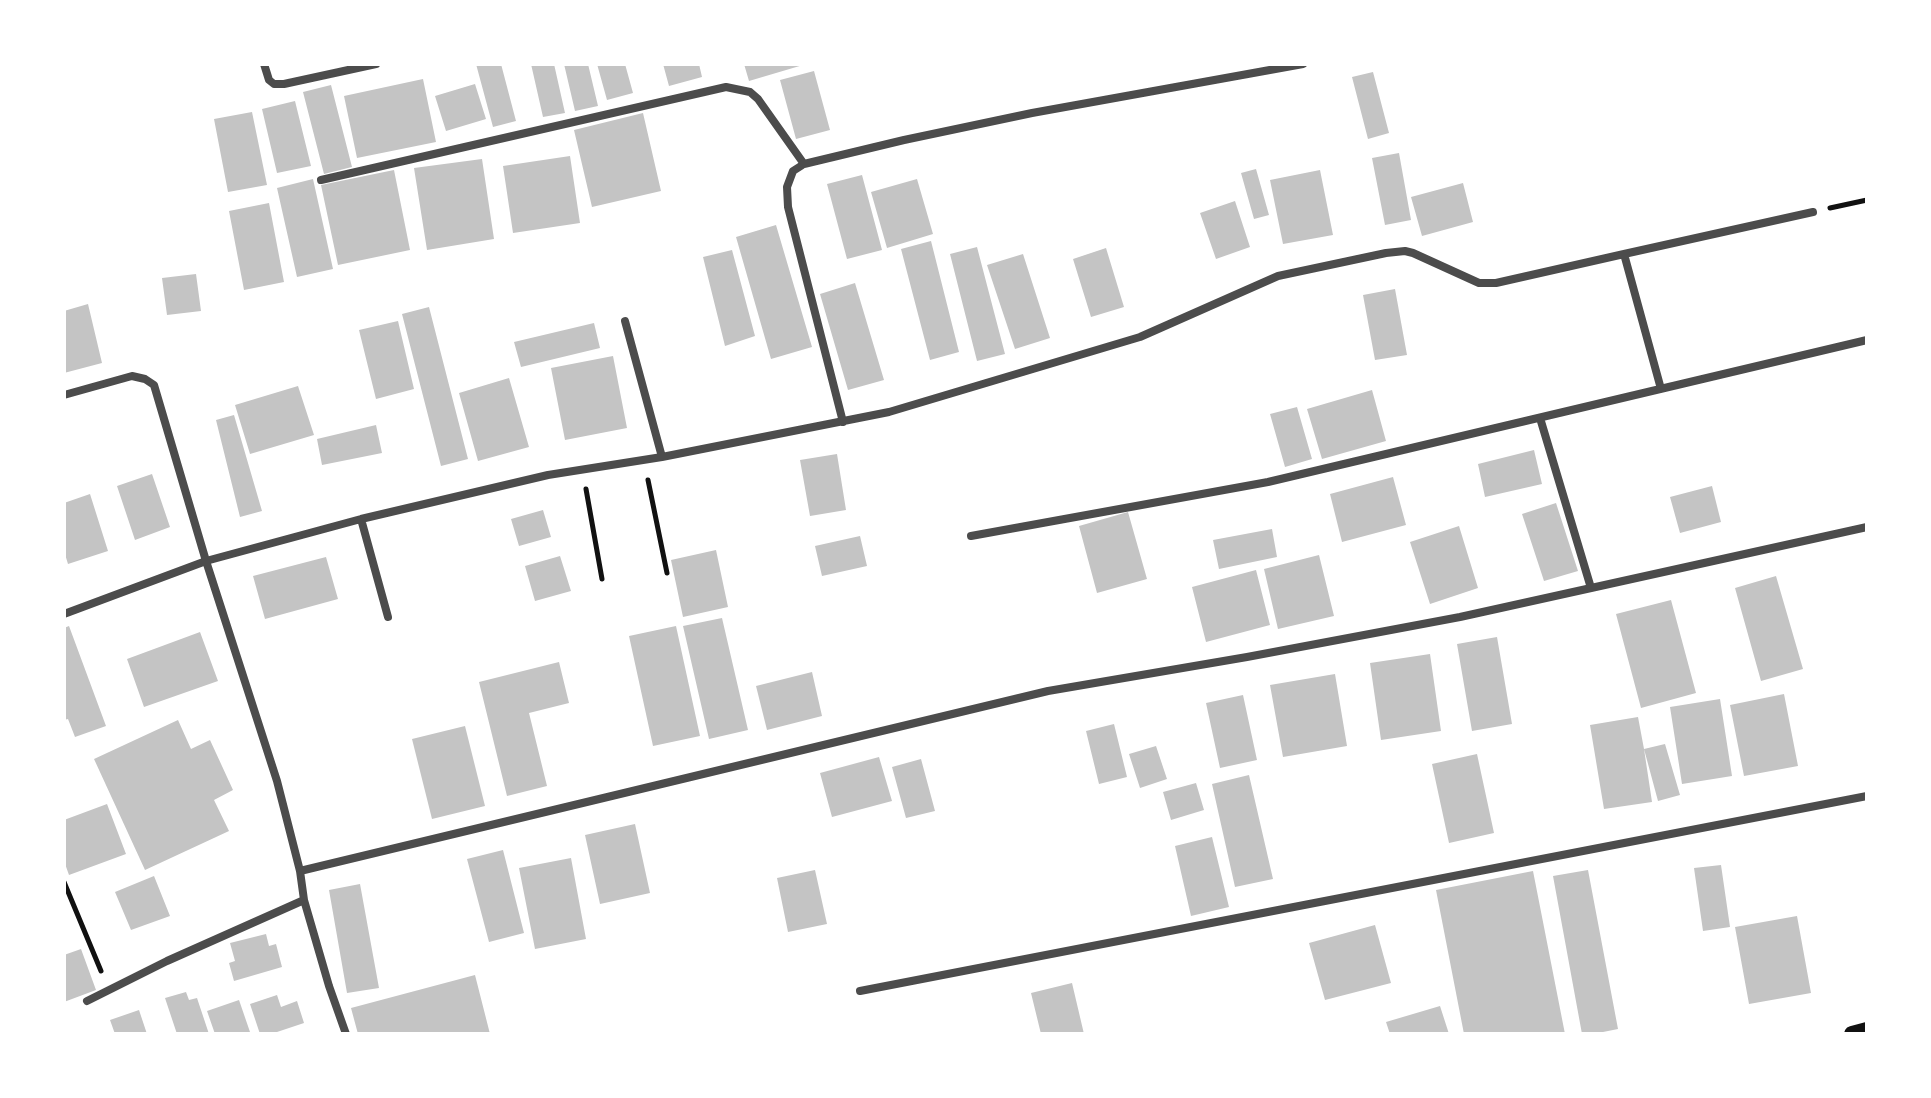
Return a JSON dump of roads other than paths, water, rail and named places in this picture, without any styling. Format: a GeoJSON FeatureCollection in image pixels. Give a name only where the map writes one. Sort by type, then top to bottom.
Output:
{"type":"FeatureCollection","features":[{"type":"Feature","properties":{"kind":"main road"},"geometry":{"type":"LineString","coordinates":[[1852,1034],[1867,1030]]}},
{"type":"Feature","properties":{"kind":"street"},"geometry":{"type":"LineString","coordinates":[[264,64],[269,80],[274,84],[284,84],[376,64]]}},
{"type":"Feature","properties":{"kind":"street"},"geometry":{"type":"LineString","coordinates":[[843,422],[788,207],[787,187],[793,171],[804,164],[1032,113],[1303,64]]}},
{"type":"Feature","properties":{"kind":"street"},"geometry":{"type":"LineString","coordinates":[[321,180],[726,87],[744,90],[758,99],[804,164]]}},
{"type":"Feature","properties":{"kind":"street"},"geometry":{"type":"LineString","coordinates":[[64,614],[206,561],[361,519],[548,475],[662,457],[889,412],[1140,337],[1291,272],[1405,251],[1479,283],[1496,283],[1813,212]]}},
{"type":"Feature","properties":{"kind":"street"},"geometry":{"type":"LineString","coordinates":[[1624,254],[1661,389]]}},
{"type":"Feature","properties":{"kind":"street"},"geometry":{"type":"LineString","coordinates":[[625,321],[662,457]]}},
{"type":"Feature","properties":{"kind":"street"},"geometry":{"type":"LineString","coordinates":[[971,536],[1268,482],[1867,340]]}},
{"type":"Feature","properties":{"kind":"street"},"geometry":{"type":"LineString","coordinates":[[64,395],[132,376],[154,385],[206,561],[277,781],[300,871],[304,900],[346,1034]]}},
{"type":"Feature","properties":{"kind":"street"},"geometry":{"type":"LineString","coordinates":[[1540,418],[1591,588]]}},
{"type":"Feature","properties":{"kind":"street"},"geometry":{"type":"LineString","coordinates":[[361,519],[388,617]]}},
{"type":"Feature","properties":{"kind":"street"},"geometry":{"type":"LineString","coordinates":[[300,871],[1048,691],[1460,617],[1867,527]]}},
{"type":"Feature","properties":{"kind":"street"},"geometry":{"type":"LineString","coordinates":[[860,991],[1867,796]]}},
{"type":"Feature","properties":{"kind":"street"},"geometry":{"type":"LineString","coordinates":[[87,1001],[304,900]]}}]}
